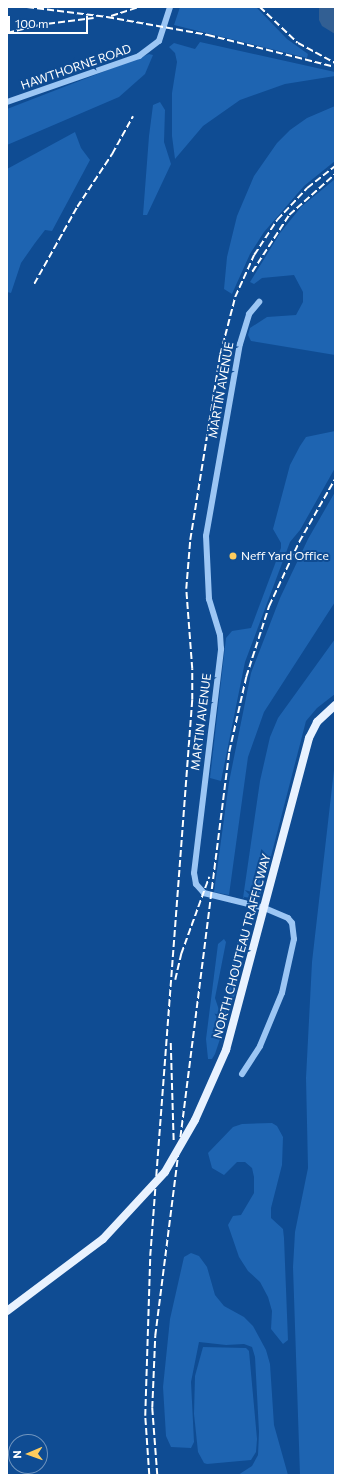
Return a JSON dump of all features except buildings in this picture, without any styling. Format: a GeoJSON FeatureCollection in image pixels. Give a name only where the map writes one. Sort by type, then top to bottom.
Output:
{"type":"FeatureCollection","features":[{"type":"Feature","properties":{"kind":"main road","name":"NORTH CHOUTEAU TRAFFICWAY"},"geometry":{"type":"LineString","coordinates":[[7,1311],[103,1239],[165,1172],[195,1120],[226,1050],[309,738],[317,722],[335,705]]}},
{"type":"Feature","properties":{"kind":"street","name":"HAWTHORNE ROAD"},"geometry":{"type":"LineString","coordinates":[[7,102],[139,56],[159,41],[170,7]]}},
{"type":"Feature","properties":{"kind":"street","name":"MARTIN AVENUE"},"geometry":{"type":"LineString","coordinates":[[242,1074],[260,1046],[274,1016],[294,939],[292,923],[288,918],[265,908],[204,893],[196,884],[194,873],[221,641],[209,599],[206,536],[240,344],[250,314],[259,302]]}},
{"type":"Feature","properties":{"kind":"shaded area"},"geometry":{"type":"Polygon","coordinates":[[[180,7],[256,7],[287,39],[308,54],[307,58],[174,25],[180,7]]]}},
{"type":"Feature","properties":{"kind":"shaded area"},"geometry":{"type":"Polygon","coordinates":[[[319,7],[335,7],[335,34],[322,26],[319,20],[319,7]]]}},
{"type":"Feature","properties":{"kind":"shaded area"},"geometry":{"type":"Polygon","coordinates":[[[200,42],[335,72],[335,76],[285,84],[240,100],[203,126],[175,159],[172,136],[172,93],[177,62],[175,53],[169,47],[174,43],[195,49],[200,42]]]}},
{"type":"Feature","properties":{"kind":"shaded area"},"geometry":{"type":"Polygon","coordinates":[[[149,54],[153,55],[145,74],[119,97],[7,145],[7,109],[149,54]]]}},
{"type":"Feature","properties":{"kind":"shaded area"},"geometry":{"type":"Polygon","coordinates":[[[160,102],[165,110],[164,142],[171,164],[147,215],[143,215],[153,105],[160,102]]]}},
{"type":"Feature","properties":{"kind":"shaded area"},"geometry":{"type":"Polygon","coordinates":[[[335,106],[335,161],[304,186],[264,232],[250,254],[232,294],[224,289],[227,257],[237,216],[254,176],[277,143],[290,130],[307,118],[335,106]]]}},
{"type":"Feature","properties":{"kind":"shaded area"},"geometry":{"type":"Polygon","coordinates":[[[75,132],[81,148],[90,160],[52,231],[45,230],[35,243],[21,263],[11,293],[7,292],[7,169],[75,132]]]}},
{"type":"Feature","properties":{"kind":"shaded area"},"geometry":{"type":"Polygon","coordinates":[[[335,179],[335,355],[251,341],[248,335],[250,328],[267,317],[296,315],[303,302],[303,292],[294,275],[262,278],[254,284],[250,282],[280,233],[301,207],[335,179]]]}},
{"type":"Feature","properties":{"kind":"shaded area"},"geometry":{"type":"Polygon","coordinates":[[[335,431],[335,468],[300,530],[290,542],[245,662],[221,781],[210,778],[226,638],[232,631],[251,628],[281,548],[281,543],[273,529],[290,465],[300,446],[306,437],[335,431]]]}},
{"type":"Feature","properties":{"kind":"shaded area"},"geometry":{"type":"Polygon","coordinates":[[[335,492],[335,602],[264,712],[248,757],[229,895],[214,892],[229,782],[251,673],[280,598],[308,539],[335,492]]]}},
{"type":"Feature","properties":{"kind":"shaded area"},"geometry":{"type":"Polygon","coordinates":[[[335,639],[335,694],[317,708],[306,721],[262,891],[259,896],[243,898],[260,781],[270,737],[278,718],[335,639]]]}},
{"type":"Feature","properties":{"kind":"shaded area"},"geometry":{"type":"Polygon","coordinates":[[[335,761],[335,1475],[300,1475],[293,1267],[295,1232],[308,1168],[306,1078],[312,962],[335,761]]]}},
{"type":"Feature","properties":{"kind":"shaded area"},"geometry":{"type":"Polygon","coordinates":[[[241,932],[245,937],[236,991],[215,1054],[212,1059],[208,1059],[206,1039],[218,944],[224,939],[226,942],[215,998],[219,1010],[223,1008],[226,999],[233,955],[241,932]]]}},
{"type":"Feature","properties":{"kind":"shaded area"},"geometry":{"type":"Polygon","coordinates":[[[272,1123],[277,1126],[283,1137],[282,1165],[271,1208],[271,1218],[283,1229],[284,1238],[288,1340],[283,1344],[271,1329],[272,1311],[268,1297],[260,1282],[248,1271],[239,1257],[228,1225],[233,1216],[241,1215],[254,1193],[254,1177],[252,1168],[245,1162],[237,1162],[224,1175],[212,1168],[208,1153],[233,1127],[242,1124],[272,1123]]]}},
{"type":"Feature","properties":{"kind":"shaded area"},"geometry":{"type":"Polygon","coordinates":[[[191,1253],[199,1256],[207,1267],[215,1295],[224,1306],[244,1317],[253,1326],[266,1350],[270,1364],[274,1425],[288,1475],[238,1475],[252,1466],[258,1455],[259,1432],[255,1357],[252,1347],[244,1344],[226,1345],[199,1342],[191,1382],[194,1442],[191,1448],[171,1447],[166,1436],[163,1387],[170,1319],[184,1257],[191,1253]]]}},
{"type":"Feature","properties":{"kind":"shaded area"},"geometry":{"type":"Polygon","coordinates":[[[203,1347],[246,1348],[249,1351],[257,1439],[256,1452],[251,1460],[207,1464],[204,1463],[198,1452],[194,1414],[195,1376],[203,1347]]]}},
{"type":"Feature","properties":{"kind":"railway"},"geometry":{"type":"LineString","coordinates":[[27,7],[107,17],[208,35],[335,67]]}},
{"type":"Feature","properties":{"kind":"railway"},"geometry":{"type":"LineString","coordinates":[[111,16],[138,7]]}},
{"type":"Feature","properties":{"kind":"railway"},"geometry":{"type":"LineString","coordinates":[[260,7],[298,43],[335,63]]}},
{"type":"Feature","properties":{"kind":"railway"},"geometry":{"type":"LineString","coordinates":[[7,33],[38,25],[94,18]]}},
{"type":"Feature","properties":{"kind":"railway"},"geometry":{"type":"LineString","coordinates":[[34,284],[77,207],[112,154],[133,116]]}},
{"type":"Feature","properties":{"kind":"railway"},"geometry":{"type":"LineString","coordinates":[[149,1475],[145,1416],[150,1256],[192,700],[192,669],[186,589],[190,540],[220,355],[235,297],[254,255],[277,220],[307,188],[335,166]]}},
{"type":"Feature","properties":{"kind":"railway"},"geometry":{"type":"LineString","coordinates":[[252,272],[289,215],[335,174]]}},
{"type":"Feature","properties":{"kind":"railway"},"geometry":{"type":"LineString","coordinates":[[157,1475],[152,1408],[155,1336],[229,752],[246,677],[269,606],[299,542],[335,479]]}},
{"type":"Feature","properties":{"kind":"railway"},"geometry":{"type":"LineString","coordinates":[[175,980],[181,954],[209,877]]}},
{"type":"Feature","properties":{"kind":"railway"},"geometry":{"type":"LineString","coordinates":[[171,1043],[174,1143]]}},
{"type":"Feature","properties":{"kind":"place","name":"Neff Yard Office"},"geometry":{"type":"Point","coordinates":[233,556]}}]}
